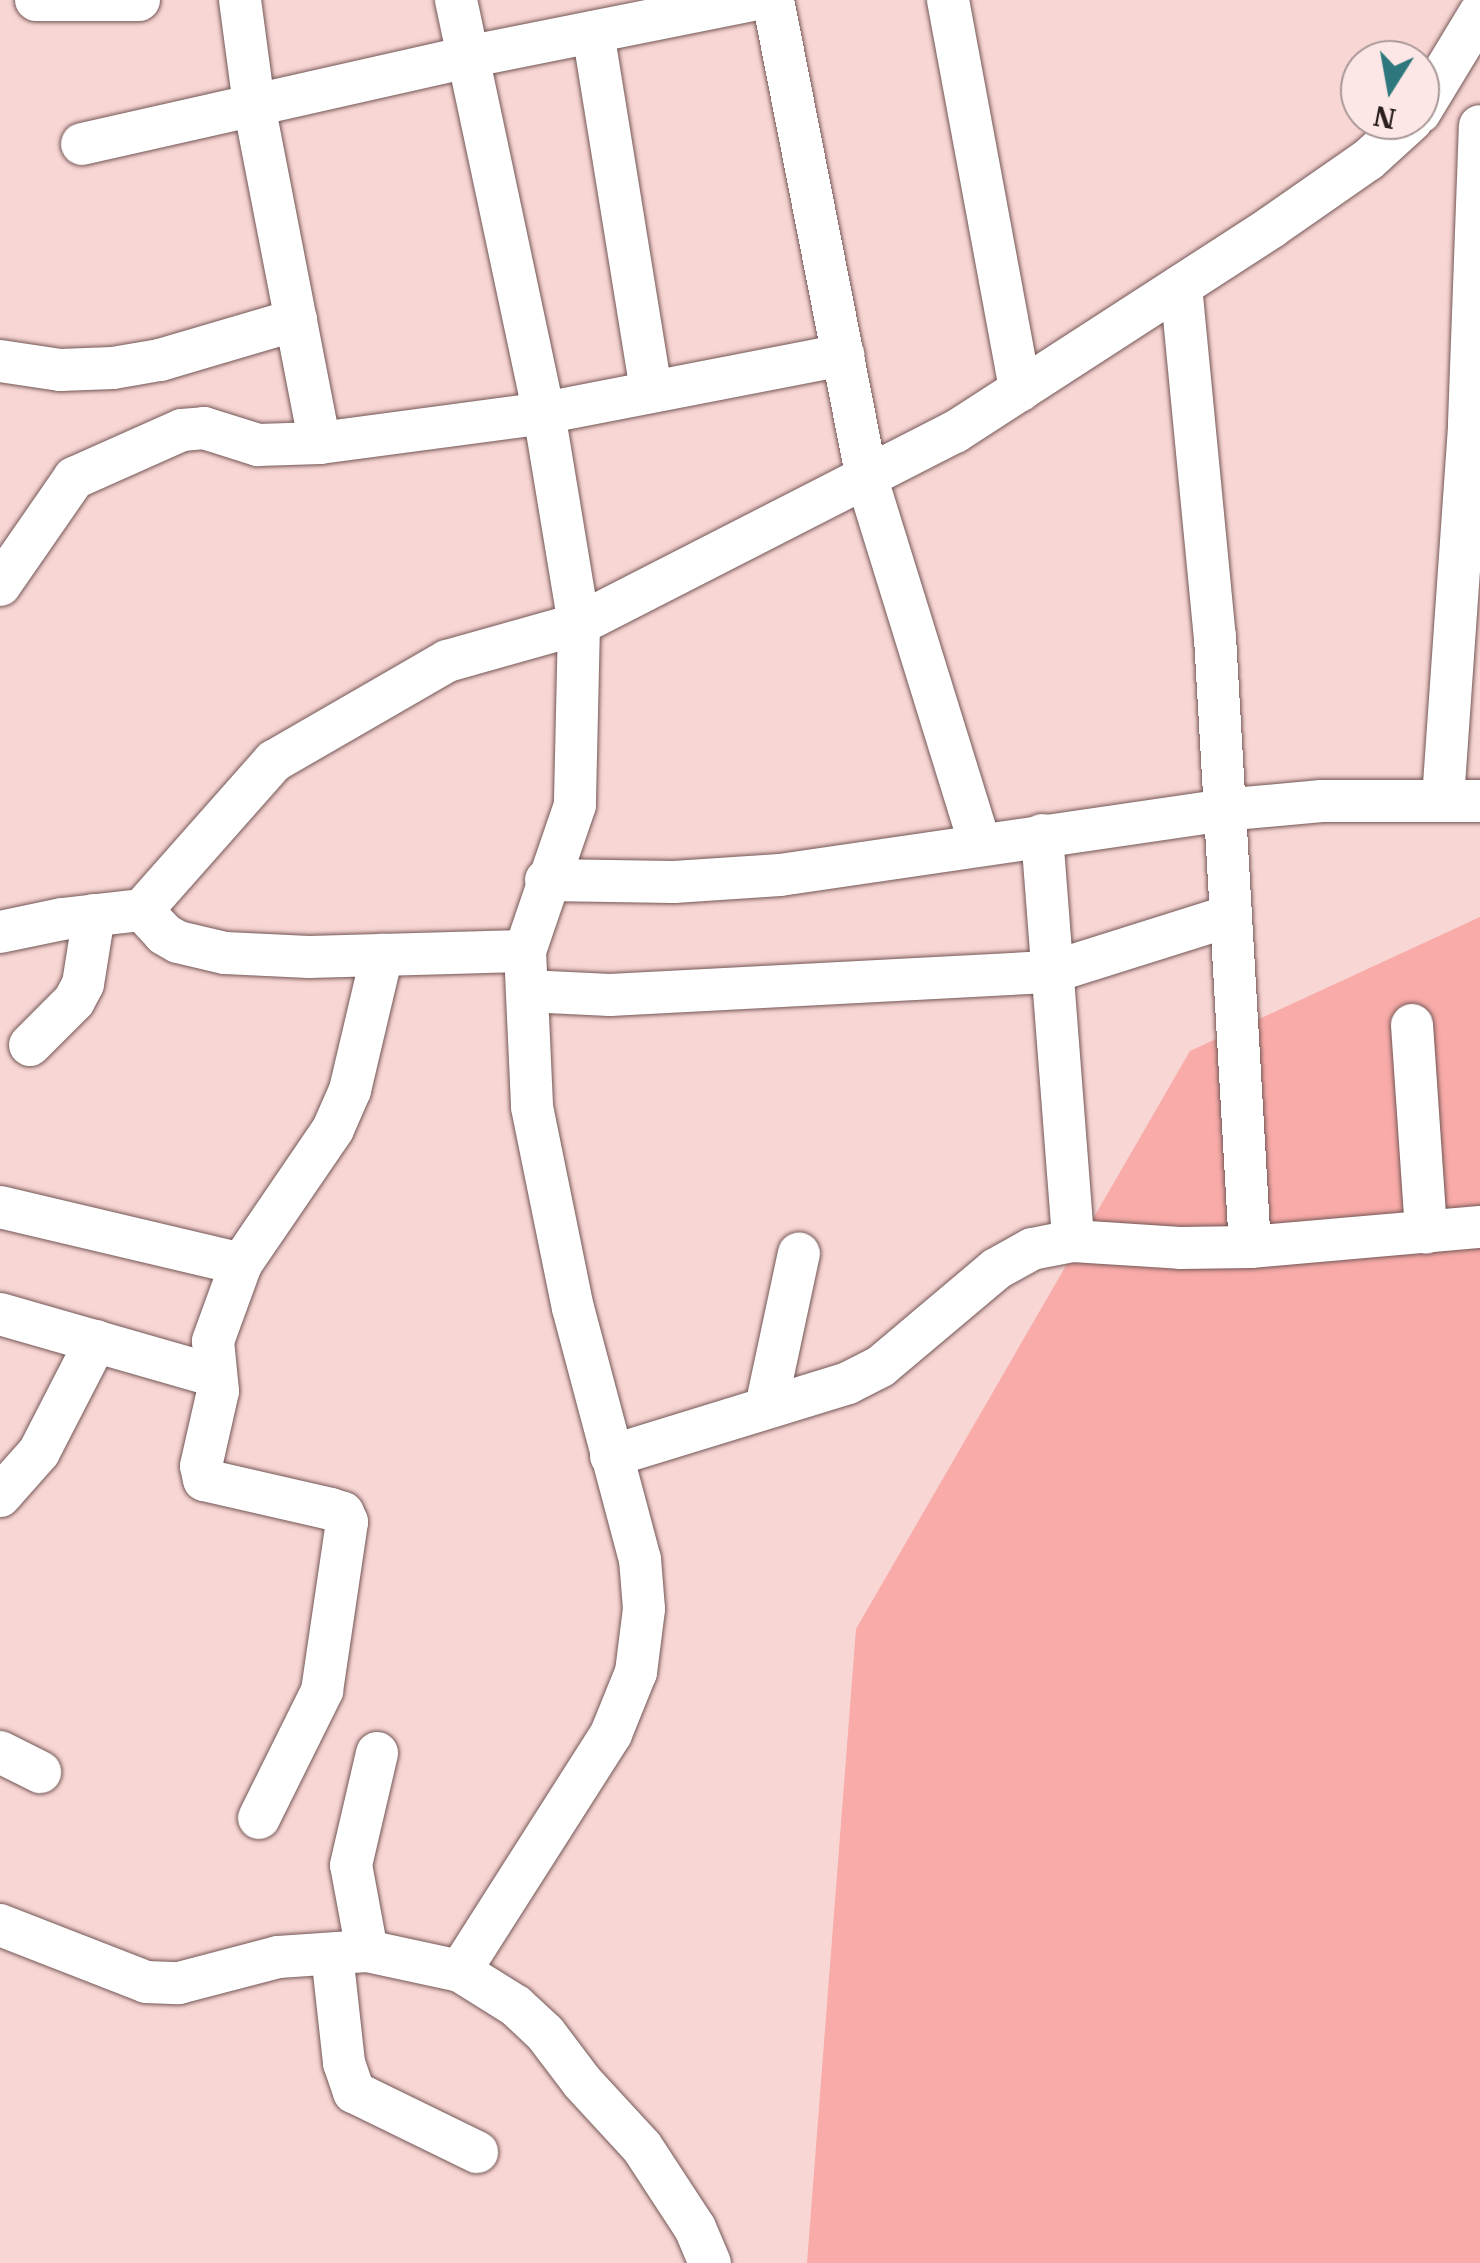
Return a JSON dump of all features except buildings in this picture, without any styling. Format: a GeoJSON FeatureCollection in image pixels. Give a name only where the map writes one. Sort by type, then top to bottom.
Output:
{"type":"FeatureCollection","features":[{"type":"Feature","properties":{"kind":"street"},"geometry":{"type":"LineString","coordinates":[[36,0],[140,0]]}},
{"type":"Feature","properties":{"kind":"street"},"geometry":{"type":"LineString","coordinates":[[240,0],[254,105],[320,443]]}},
{"type":"Feature","properties":{"kind":"street"},"geometry":{"type":"LineString","coordinates":[[456,0],[544,413],[579,624],[575,805],[546,880],[526,971],[532,1107],[573,1308],[640,1559],[644,1610],[636,1672],[610,1734],[460,1971]]}},
{"type":"Feature","properties":{"kind":"street"},"geometry":{"type":"LineString","coordinates":[[82,144],[467,57],[610,20],[753,0]]}},
{"type":"Feature","properties":{"kind":"street"},"geometry":{"type":"LineString","coordinates":[[773,0],[866,476],[980,844]]}},
{"type":"Feature","properties":{"kind":"street"},"geometry":{"type":"LineString","coordinates":[[948,0],[1020,390]]}},
{"type":"Feature","properties":{"kind":"street"},"geometry":{"type":"LineString","coordinates":[[1440,79],[1480,13]]}},
{"type":"Feature","properties":{"kind":"street"},"geometry":{"type":"LineString","coordinates":[[610,20],[652,391]]}},
{"type":"Feature","properties":{"kind":"street"},"geometry":{"type":"LineString","coordinates":[[1440,106],[1480,102]]}},
{"type":"Feature","properties":{"kind":"street"},"geometry":{"type":"LineString","coordinates":[[546,880],[674,882],[780,874],[1223,810],[1322,801],[1462,801],[1469,423],[1480,126]]}},
{"type":"Feature","properties":{"kind":"street"},"geometry":{"type":"LineString","coordinates":[[0,932],[142,910],[274,761],[447,660],[579,624],[955,432],[1181,286],[1368,160],[1389,140]]}},
{"type":"Feature","properties":{"kind":"street"},"geometry":{"type":"LineString","coordinates":[[1181,286],[1214,636],[1250,1247]]}},
{"type":"Feature","properties":{"kind":"street"},"geometry":{"type":"LineString","coordinates":[[0,361],[60,370],[113,368],[160,360],[296,320]]}},
{"type":"Feature","properties":{"kind":"street"},"geometry":{"type":"LineString","coordinates":[[0,585],[56,500],[90,468],[191,427],[246,444],[320,443],[544,413],[842,355]]}},
{"type":"Feature","properties":{"kind":"street"},"geometry":{"type":"LineString","coordinates":[[1042,835],[1073,1241]]}},
{"type":"Feature","properties":{"kind":"street"},"geometry":{"type":"LineString","coordinates":[[142,910],[164,934],[178,942],[225,953],[382,955],[526,971],[610,995],[1052,972],[1230,916]]}},
{"type":"Feature","properties":{"kind":"street"},"geometry":{"type":"LineString","coordinates":[[30,1045],[74,1001],[84,984],[94,915]]}},
{"type":"Feature","properties":{"kind":"street"},"geometry":{"type":"LineString","coordinates":[[260,1818],[322,1691],[347,1522],[343,1513],[331,1508],[204,1480],[201,1466],[218,1391],[213,1341],[242,1264],[333,1129],[350,1090],[382,955]]}},
{"type":"Feature","properties":{"kind":"street"},"geometry":{"type":"LineString","coordinates":[[1412,1026],[1426,1233]]}},
{"type":"Feature","properties":{"kind":"street"},"geometry":{"type":"LineString","coordinates":[[0,1207],[242,1264]]}},
{"type":"Feature","properties":{"kind":"street"},"geometry":{"type":"LineString","coordinates":[[612,1456],[848,1383],[882,1366],[996,1269],[1032,1249],[1073,1241],[1250,1247],[1480,1226]]}},
{"type":"Feature","properties":{"kind":"street"},"geometry":{"type":"LineString","coordinates":[[766,1408],[799,1253]]}},
{"type":"Feature","properties":{"kind":"street"},"geometry":{"type":"LineString","coordinates":[[0,1314],[214,1374]]}},
{"type":"Feature","properties":{"kind":"street"},"geometry":{"type":"LineString","coordinates":[[0,1496],[39,1452],[96,1342]]}},
{"type":"Feature","properties":{"kind":"street"},"geometry":{"type":"LineString","coordinates":[[0,1752],[40,1772]]}},
{"type":"Feature","properties":{"kind":"street"},"geometry":{"type":"LineString","coordinates":[[377,1753],[351,1865],[344,2064],[354,2092],[477,2152]]}},
{"type":"Feature","properties":{"kind":"street"},"geometry":{"type":"LineString","coordinates":[[0,1925],[146,1982],[179,1983],[278,1957],[349,1952],[460,1971],[516,2006],[545,2032],[582,2082],[642,2147],[695,2228],[710,2263]]}},
{"type":"Feature","properties":{"kind":"shaded area"},"geometry":{"type":"Polygon","coordinates":[[[1480,917],[1480,2263],[807,2263],[856,1629],[1190,1051],[1480,917]]]}}]}
